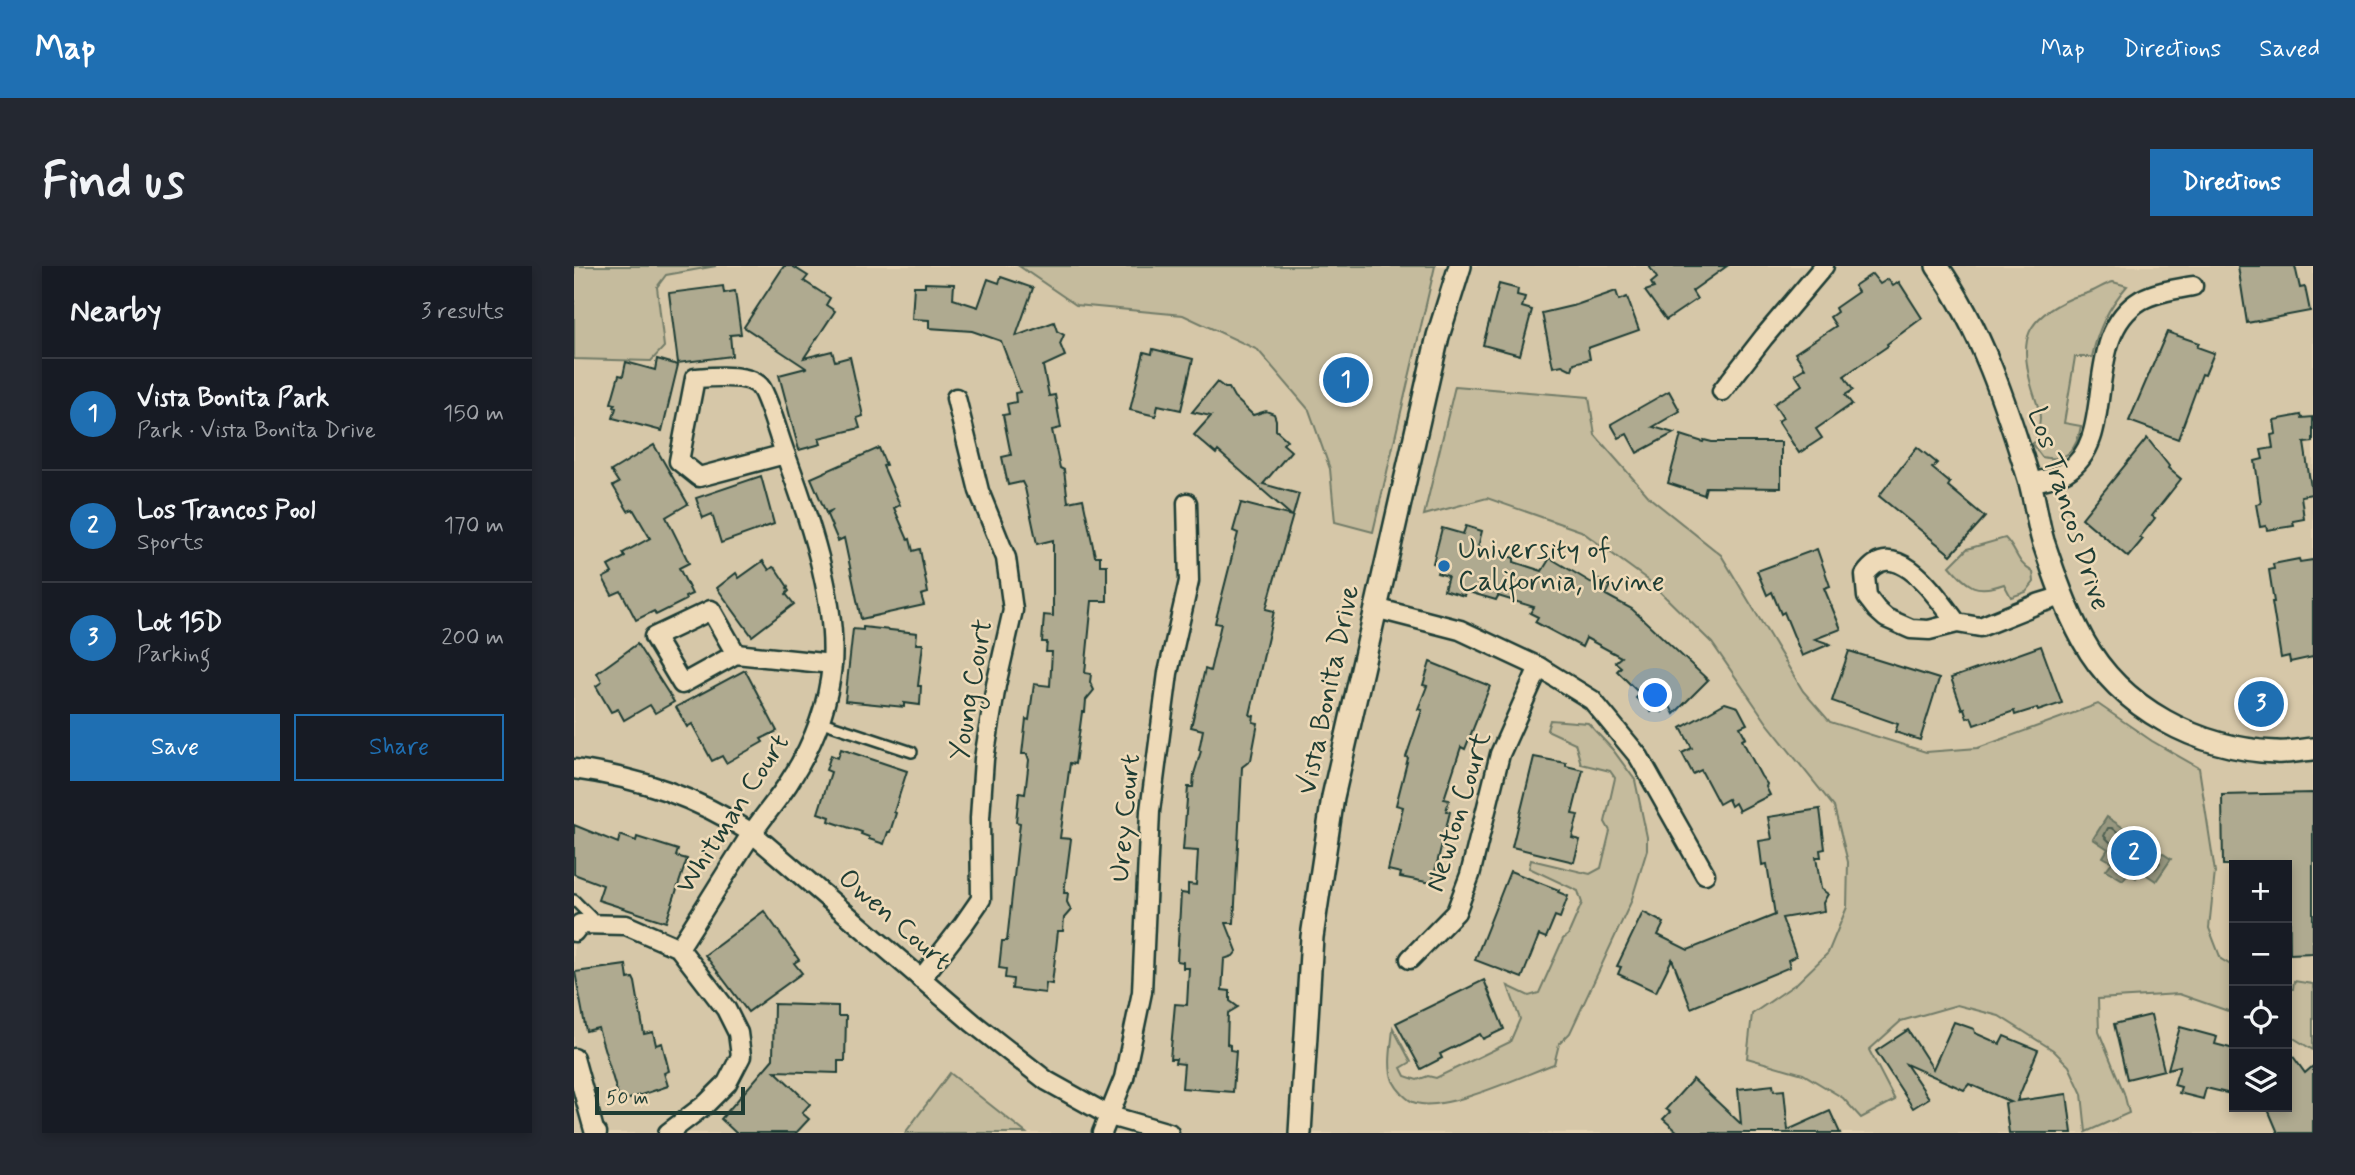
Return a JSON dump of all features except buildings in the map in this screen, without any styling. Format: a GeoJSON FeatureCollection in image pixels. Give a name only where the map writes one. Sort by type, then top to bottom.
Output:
{"type":"FeatureCollection","features":[{"type":"Feature","properties":{"kind":"street","name":"Vista Bonita Drive"},"geometry":{"type":"LineString","coordinates":[[1300,1133],[1312,937],[1333,797],[1438,336],[1460,266]]}},
{"type":"Feature","properties":{"kind":"street"},"geometry":{"type":"LineString","coordinates":[[1722,391],[1763,337],[1824,266]]}},
{"type":"Feature","properties":{"kind":"street","name":"Los Trancos Drive"},"geometry":{"type":"LineString","coordinates":[[1937,266],[1958,297],[1979,337],[2030,482],[2042,538],[2063,596],[2082,639],[2099,665],[2119,688],[2156,717],[2188,733],[2230,747],[2278,753],[2313,749]]}},
{"type":"Feature","properties":{"kind":"street"},"geometry":{"type":"LineString","coordinates":[[2030,482],[2066,472],[2088,448],[2095,423],[2108,343],[2115,325],[2141,300],[2193,286]]}},
{"type":"Feature","properties":{"kind":"street","name":"Whitman Court"},"geometry":{"type":"LineString","coordinates":[[679,948],[752,833],[789,782],[811,742],[825,703],[832,664],[826,596],[817,550],[785,453],[761,387],[750,379],[716,376],[695,378],[679,461],[699,477],[785,453]]}},
{"type":"Feature","properties":{"kind":"street","name":"Young Court"},"geometry":{"type":"LineString","coordinates":[[921,979],[981,899],[980,818],[984,759],[996,685],[1013,610],[1006,558],[979,491],[956,398]]}},
{"type":"Feature","properties":{"kind":"street","name":"Urey Court"},"geometry":{"type":"LineString","coordinates":[[1102,1133],[1124,1078],[1142,992],[1150,811],[1168,673],[1189,582],[1187,503]]}},
{"type":"Feature","properties":{"kind":"street"},"geometry":{"type":"LineString","coordinates":[[1957,624],[1926,585],[1902,564],[1890,558],[1881,560],[1872,565],[1865,575],[1867,597],[1886,618],[1911,629],[1929,630],[1957,624],[1980,627],[2063,596]]}},
{"type":"Feature","properties":{"kind":"street"},"geometry":{"type":"LineString","coordinates":[[1375,608],[1460,630],[1539,667],[1592,701],[1639,757],[1705,874]]}},
{"type":"Feature","properties":{"kind":"street"},"geometry":{"type":"LineString","coordinates":[[736,654],[710,610],[654,637],[682,684],[736,654],[832,664]]}},
{"type":"Feature","properties":{"kind":"street","name":"Newton Court"},"geometry":{"type":"LineString","coordinates":[[1410,959],[1456,912],[1470,875],[1500,754],[1539,667]]}},
{"type":"Feature","properties":{"kind":"street","name":"Owen Court"},"geometry":{"type":"LineString","coordinates":[[574,769],[619,777],[675,793],[718,811],[752,833],[921,979],[1047,1081],[1110,1116],[1169,1133]]}},
{"type":"Feature","properties":{"kind":"street"},"geometry":{"type":"LineString","coordinates":[[574,932],[580,924],[626,925],[679,948],[726,1009],[738,1033],[741,1056],[727,1083],[668,1133]]}},
{"type":"Feature","properties":{"kind":"street"},"geometry":{"type":"LineString","coordinates":[[574,1058],[597,1133]]}},
{"type":"Feature","properties":{"kind":"lane"},"geometry":{"type":"LineString","coordinates":[[819,721],[912,752]]}},
{"type":"Feature","properties":{"kind":"lane"},"geometry":{"type":"LineString","coordinates":[[574,900],[598,924]]}},
{"type":"Feature","properties":{"kind":"shaded area","name":"University of California, Irvine"},"geometry":{"type":"Polygon","coordinates":[[[574,266],[2313,266],[2313,1133],[574,1133],[574,266]]]}},
{"type":"Feature","properties":{"kind":"shaded area"},"geometry":{"type":"Polygon","coordinates":[[[574,266],[716,266],[666,275],[657,287],[664,347],[651,361],[574,359],[574,266]]]}},
{"type":"Feature","properties":{"kind":"shaded area"},"geometry":{"type":"Polygon","coordinates":[[[1019,266],[1435,266],[1373,532],[1335,522],[1330,469],[1309,410],[1258,350],[1183,315],[1076,305],[1019,266]]]}},
{"type":"Feature","properties":{"kind":"shaded area"},"geometry":{"type":"Polygon","coordinates":[[[2113,282],[2127,286],[2105,319],[2092,357],[2075,357],[2064,423],[2081,426],[2077,441],[2064,456],[2042,457],[2032,444],[2036,441],[2040,418],[2026,356],[2026,343],[2030,332],[2035,322],[2056,306],[2113,282]]]}},
{"type":"Feature","properties":{"kind":"shaded area"},"geometry":{"type":"Polygon","coordinates":[[[1455,386],[1589,397],[1595,435],[1650,498],[1721,555],[1803,691],[1830,722],[1926,752],[1978,748],[2098,704],[2152,741],[2199,768],[2215,872],[2209,928],[2221,959],[2229,964],[2229,1011],[2179,994],[2098,999],[2099,1032],[2124,1093],[2129,1113],[2086,1132],[2082,1094],[2069,1066],[2053,1050],[1999,1016],[1957,1005],[1901,1021],[1869,1050],[1895,1100],[1861,1118],[1843,1098],[1803,1074],[1747,1058],[1752,1014],[1797,983],[1828,953],[1847,907],[1848,862],[1834,807],[1767,723],[1712,643],[1648,580],[1581,531],[1487,498],[1424,515],[1455,386]]]}},
{"type":"Feature","properties":{"kind":"shaded area"},"geometry":{"type":"Polygon","coordinates":[[[2005,538],[2023,565],[2033,572],[2034,582],[2026,592],[2011,597],[2004,584],[1986,588],[1973,587],[1950,566],[1967,549],[2005,538]]]}},
{"type":"Feature","properties":{"kind":"shaded area"},"geometry":{"type":"Polygon","coordinates":[[[1550,720],[1588,723],[1613,750],[1635,780],[1647,837],[1647,850],[1631,902],[1570,1033],[1559,1044],[1554,1064],[1465,1098],[1429,1104],[1413,1102],[1400,1091],[1391,1075],[1393,1028],[1411,1062],[1401,1068],[1405,1076],[1417,1080],[1428,1076],[1436,1078],[1510,1042],[1520,1019],[1508,986],[1529,996],[1539,993],[1582,903],[1578,891],[1529,868],[1531,860],[1590,874],[1601,868],[1610,831],[1605,822],[1615,778],[1610,771],[1581,764],[1575,743],[1547,730],[1550,720]]]}},
{"type":"Feature","properties":{"kind":"shaded area"},"geometry":{"type":"Polygon","coordinates":[[[2294,981],[2313,984],[2313,1050],[2292,1037],[2294,981]]]}},
{"type":"Feature","properties":{"kind":"shaded area"},"geometry":{"type":"Polygon","coordinates":[[[950,1073],[1026,1133],[905,1133],[950,1073]]]}},
{"type":"Feature","properties":{"kind":"water"},"geometry":{"type":"Polygon","coordinates":[[[2107,817],[2171,859],[2156,881],[2141,871],[2136,878],[2128,873],[2123,880],[2106,870],[2112,862],[2103,857],[2108,849],[2093,839],[2107,817]]]}},
{"type":"Feature","properties":{"kind":"place","name":"Vista Bonita Park"},"geometry":{"type":"Point","coordinates":[1346,380]}},
{"type":"Feature","properties":{"kind":"place","name":"University of California, Irvine"},"geometry":{"type":"Point","coordinates":[1444,566]}},
{"type":"Feature","properties":{"kind":"place","name":"Lot 15D"},"geometry":{"type":"Point","coordinates":[2261,704]}},
{"type":"Feature","properties":{"kind":"place","name":"Los Trancos Pool"},"geometry":{"type":"Point","coordinates":[2134,853]}}]}
